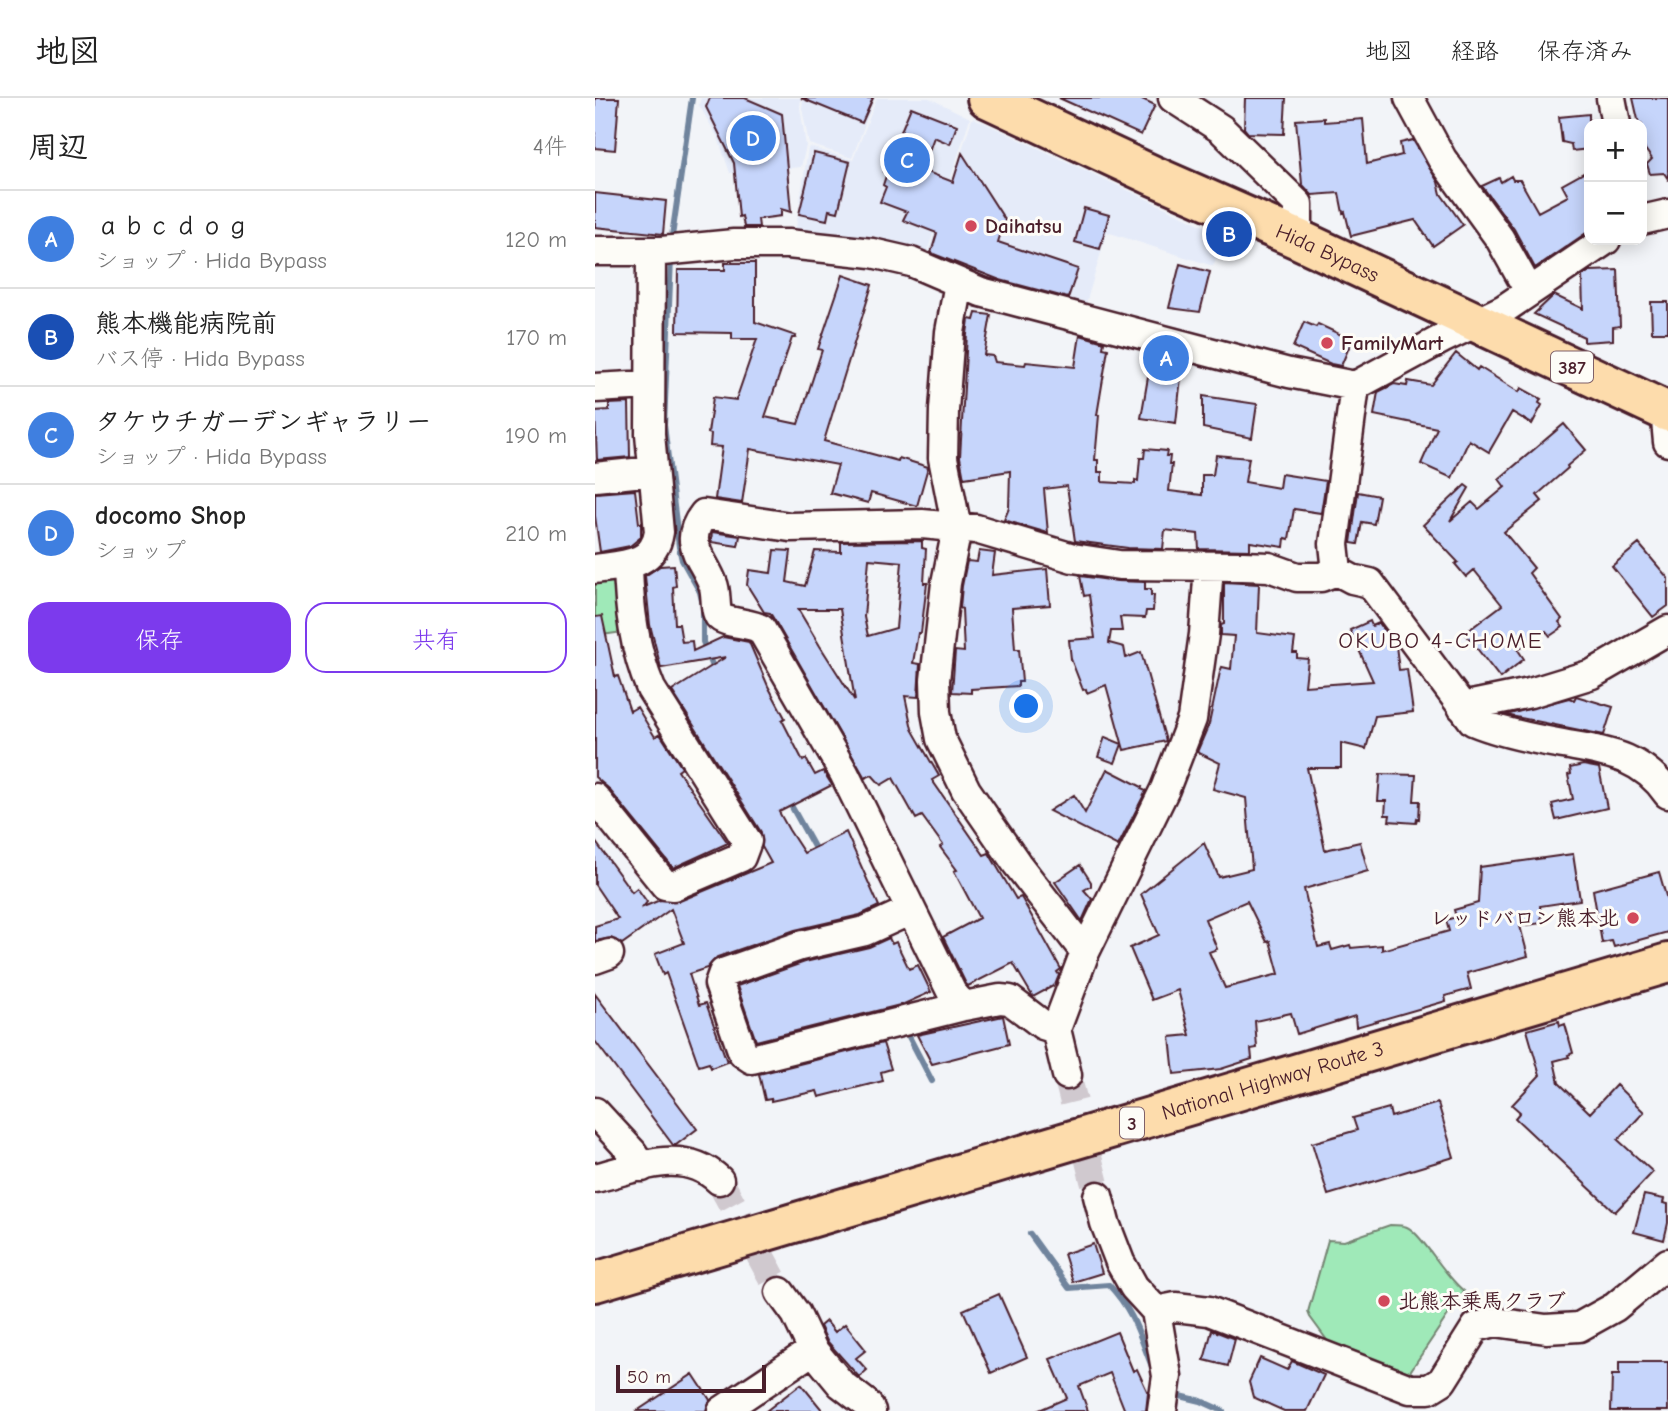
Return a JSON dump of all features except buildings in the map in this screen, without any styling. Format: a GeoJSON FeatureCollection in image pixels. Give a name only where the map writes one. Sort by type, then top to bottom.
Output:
{"type":"FeatureCollection","features":[{"type":"Feature","properties":{"kind":"highway","name":"Hida Bypass"},"geometry":{"type":"LineString","coordinates":[[987,98],[1476,322],[1667,421]]}},
{"type":"Feature","properties":{"kind":"highway","name":"National Highway Route 3"},"geometry":{"type":"LineString","coordinates":[[595,1282],[1668,963]]}},
{"type":"Feature","properties":{"kind":"street"},"geometry":{"type":"LineString","coordinates":[[1173,98],[1221,129],[1298,205],[1298,239]]}},
{"type":"Feature","properties":{"kind":"street"},"geometry":{"type":"LineString","coordinates":[[1409,98],[1441,159],[1500,239],[1529,291]]}},
{"type":"Feature","properties":{"kind":"street"},"geometry":{"type":"LineString","coordinates":[[1611,98],[1615,119]]}},
{"type":"Feature","properties":{"kind":"street"},"geometry":{"type":"LineString","coordinates":[[1647,219],[1668,214]]}},
{"type":"Feature","properties":{"kind":"street"},"geometry":{"type":"LineString","coordinates":[[595,251],[788,244],[873,253],[911,262],[981,292],[1289,373],[1355,386],[1504,309],[1598,245]]}},
{"type":"Feature","properties":{"kind":"street"},"geometry":{"type":"LineString","coordinates":[[651,251],[650,385],[653,471],[676,532],[701,562],[713,584],[718,615],[723,620],[761,629],[844,773],[951,993],[964,1006]]}},
{"type":"Feature","properties":{"kind":"street"},"geometry":{"type":"LineString","coordinates":[[959,283],[950,332],[943,458],[957,528],[946,583],[935,680],[936,712],[941,738],[966,790],[1017,864],[1085,952]]}},
{"type":"Feature","properties":{"kind":"street"},"geometry":{"type":"LineString","coordinates":[[595,388],[650,385]]}},
{"type":"Feature","properties":{"kind":"street"},"geometry":{"type":"LineString","coordinates":[[1337,571],[1334,544],[1355,386]]}},
{"type":"Feature","properties":{"kind":"street"},"geometry":{"type":"LineString","coordinates":[[595,477],[653,471]]}},
{"type":"Feature","properties":{"kind":"street"},"geometry":{"type":"LineString","coordinates":[[595,569],[628,565],[643,559],[657,543],[697,523],[704,514],[790,527],[922,524],[957,528],[992,533],[1073,558],[1119,565],[1269,567],[1297,577],[1321,577],[1337,571],[1352,579],[1370,583],[1473,721],[1492,729],[1564,745],[1602,750],[1622,757],[1656,778],[1668,794]]}},
{"type":"Feature","properties":{"kind":"street"},"geometry":{"type":"LineString","coordinates":[[595,798],[665,885],[673,886],[741,857],[747,841],[651,689],[633,634],[628,565]]}},
{"type":"Feature","properties":{"kind":"street"},"geometry":{"type":"LineString","coordinates":[[1067,1075],[1056,1029],[1085,952],[1165,789],[1192,719],[1204,634],[1209,566]]}},
{"type":"Feature","properties":{"kind":"street"},"geometry":{"type":"LineString","coordinates":[[1462,707],[1530,694],[1592,674],[1668,630]]}},
{"type":"Feature","properties":{"kind":"street"},"geometry":{"type":"LineString","coordinates":[[911,909],[855,933],[800,946],[723,973],[719,984],[743,1053],[752,1059],[1000,999],[1010,1000],[1043,1026],[1056,1029]]}},
{"type":"Feature","properties":{"kind":"street"},"geometry":{"type":"LineString","coordinates":[[595,1112],[632,1152],[642,1167]]}},
{"type":"Feature","properties":{"kind":"street"},"geometry":{"type":"LineString","coordinates":[[595,1178],[672,1159],[696,1164],[710,1171],[719,1180]]}},
{"type":"Feature","properties":{"kind":"street"},"geometry":{"type":"LineString","coordinates":[[1098,1196],[1120,1262],[1134,1287],[1156,1311],[1165,1395]]}},
{"type":"Feature","properties":{"kind":"street"},"geometry":{"type":"LineString","coordinates":[[1156,1311],[1176,1307],[1209,1311],[1410,1389],[1429,1389],[1442,1381],[1476,1327],[1495,1321],[1546,1329],[1579,1327],[1615,1307],[1668,1263]]}},
{"type":"Feature","properties":{"kind":"street"},"geometry":{"type":"LineString","coordinates":[[780,1292],[796,1314],[813,1350],[841,1384],[867,1404],[871,1411]]}},
{"type":"Feature","properties":{"kind":"street"},"geometry":{"type":"LineString","coordinates":[[722,1411],[813,1350]]}},
{"type":"Feature","properties":{"kind":"shaded area"},"geometry":{"type":"Polygon","coordinates":[[[701,98],[801,98],[806,146],[801,167],[730,173],[718,138],[699,105],[701,98]]]}},
{"type":"Feature","properties":{"kind":"shaded area"},"geometry":{"type":"Polygon","coordinates":[[[803,98],[875,98],[852,158],[809,144],[802,108],[803,98]]]}},
{"type":"Feature","properties":{"kind":"shaded area"},"geometry":{"type":"Polygon","coordinates":[[[877,98],[929,98],[970,118],[925,259],[795,234],[808,149],[810,147],[853,160],[877,98]]]}},
{"type":"Feature","properties":{"kind":"shaded area"},"geometry":{"type":"Polygon","coordinates":[[[974,118],[1219,233],[1225,238],[1213,266],[1107,232],[1085,307],[1002,289],[926,260],[974,118]]]}},
{"type":"Feature","properties":{"kind":"green space"},"geometry":{"type":"Polygon","coordinates":[[[617,579],[623,632],[595,636],[595,582],[617,579]]]}},
{"type":"Feature","properties":{"kind":"green space","name":"北熊本乗馬クラブ"},"geometry":{"type":"Polygon","coordinates":[[[1390,1225],[1405,1226],[1413,1231],[1464,1291],[1407,1376],[1332,1347],[1308,1312],[1328,1240],[1344,1241],[1390,1225]]]}},
{"type":"Feature","properties":{"kind":"waterway"},"geometry":{"type":"LineString","coordinates":[[671,243],[692,98]]}},
{"type":"Feature","properties":{"kind":"waterway"},"geometry":{"type":"LineString","coordinates":[[671,258],[664,425],[679,547],[682,560],[700,592],[703,605],[703,642],[715,672]]}},
{"type":"Feature","properties":{"kind":"waterway"},"geometry":{"type":"LineString","coordinates":[[788,800],[818,854]]}},
{"type":"Feature","properties":{"kind":"waterway"},"geometry":{"type":"LineString","coordinates":[[904,1027],[932,1081]]}},
{"type":"Feature","properties":{"kind":"waterway"},"geometry":{"type":"LineString","coordinates":[[1030,1234],[1069,1288],[1109,1285],[1131,1315],[1153,1369]]}},
{"type":"Feature","properties":{"kind":"waterway"},"geometry":{"type":"LineString","coordinates":[[1172,1394],[1201,1401],[1223,1411]]}},
{"type":"Feature","properties":{"kind":"tunnel"},"geometry":{"type":"LineString","coordinates":[[1067,1075],[1098,1196]]}},
{"type":"Feature","properties":{"kind":"tunnel"},"geometry":{"type":"LineString","coordinates":[[719,1180],[780,1292]]}},
{"type":"Feature","properties":{"kind":"place","name":"docomo Shop"},"geometry":{"type":"Point","coordinates":[753,138]}},
{"type":"Feature","properties":{"kind":"place","name":"タケウチガーデンギャラリー"},"geometry":{"type":"Point","coordinates":[907,160]}},
{"type":"Feature","properties":{"kind":"place","name":"Daihatsu"},"geometry":{"type":"Point","coordinates":[971,226]}},
{"type":"Feature","properties":{"kind":"place","name":"熊本機能病院前"},"geometry":{"type":"Point","coordinates":[1229,234]}},
{"type":"Feature","properties":{"kind":"place","name":"FamilyMart"},"geometry":{"type":"Point","coordinates":[1327,343]}},
{"type":"Feature","properties":{"kind":"place","name":"ａｂｃｄｏｇ"},"geometry":{"type":"Point","coordinates":[1166,358]}},
{"type":"Feature","properties":{"kind":"place","name":"レッドバロン熊本北"},"geometry":{"type":"Point","coordinates":[1633,918]}},
{"type":"Feature","properties":{"kind":"place","name":"北熊本乗馬クラブ"},"geometry":{"type":"Point","coordinates":[1384,1301]}},
{"type":"Feature","properties":{"kind":"district","name":"OKUBO 4-CHOME"},"geometry":{"type":"Point","coordinates":[1441,640]}}]}
